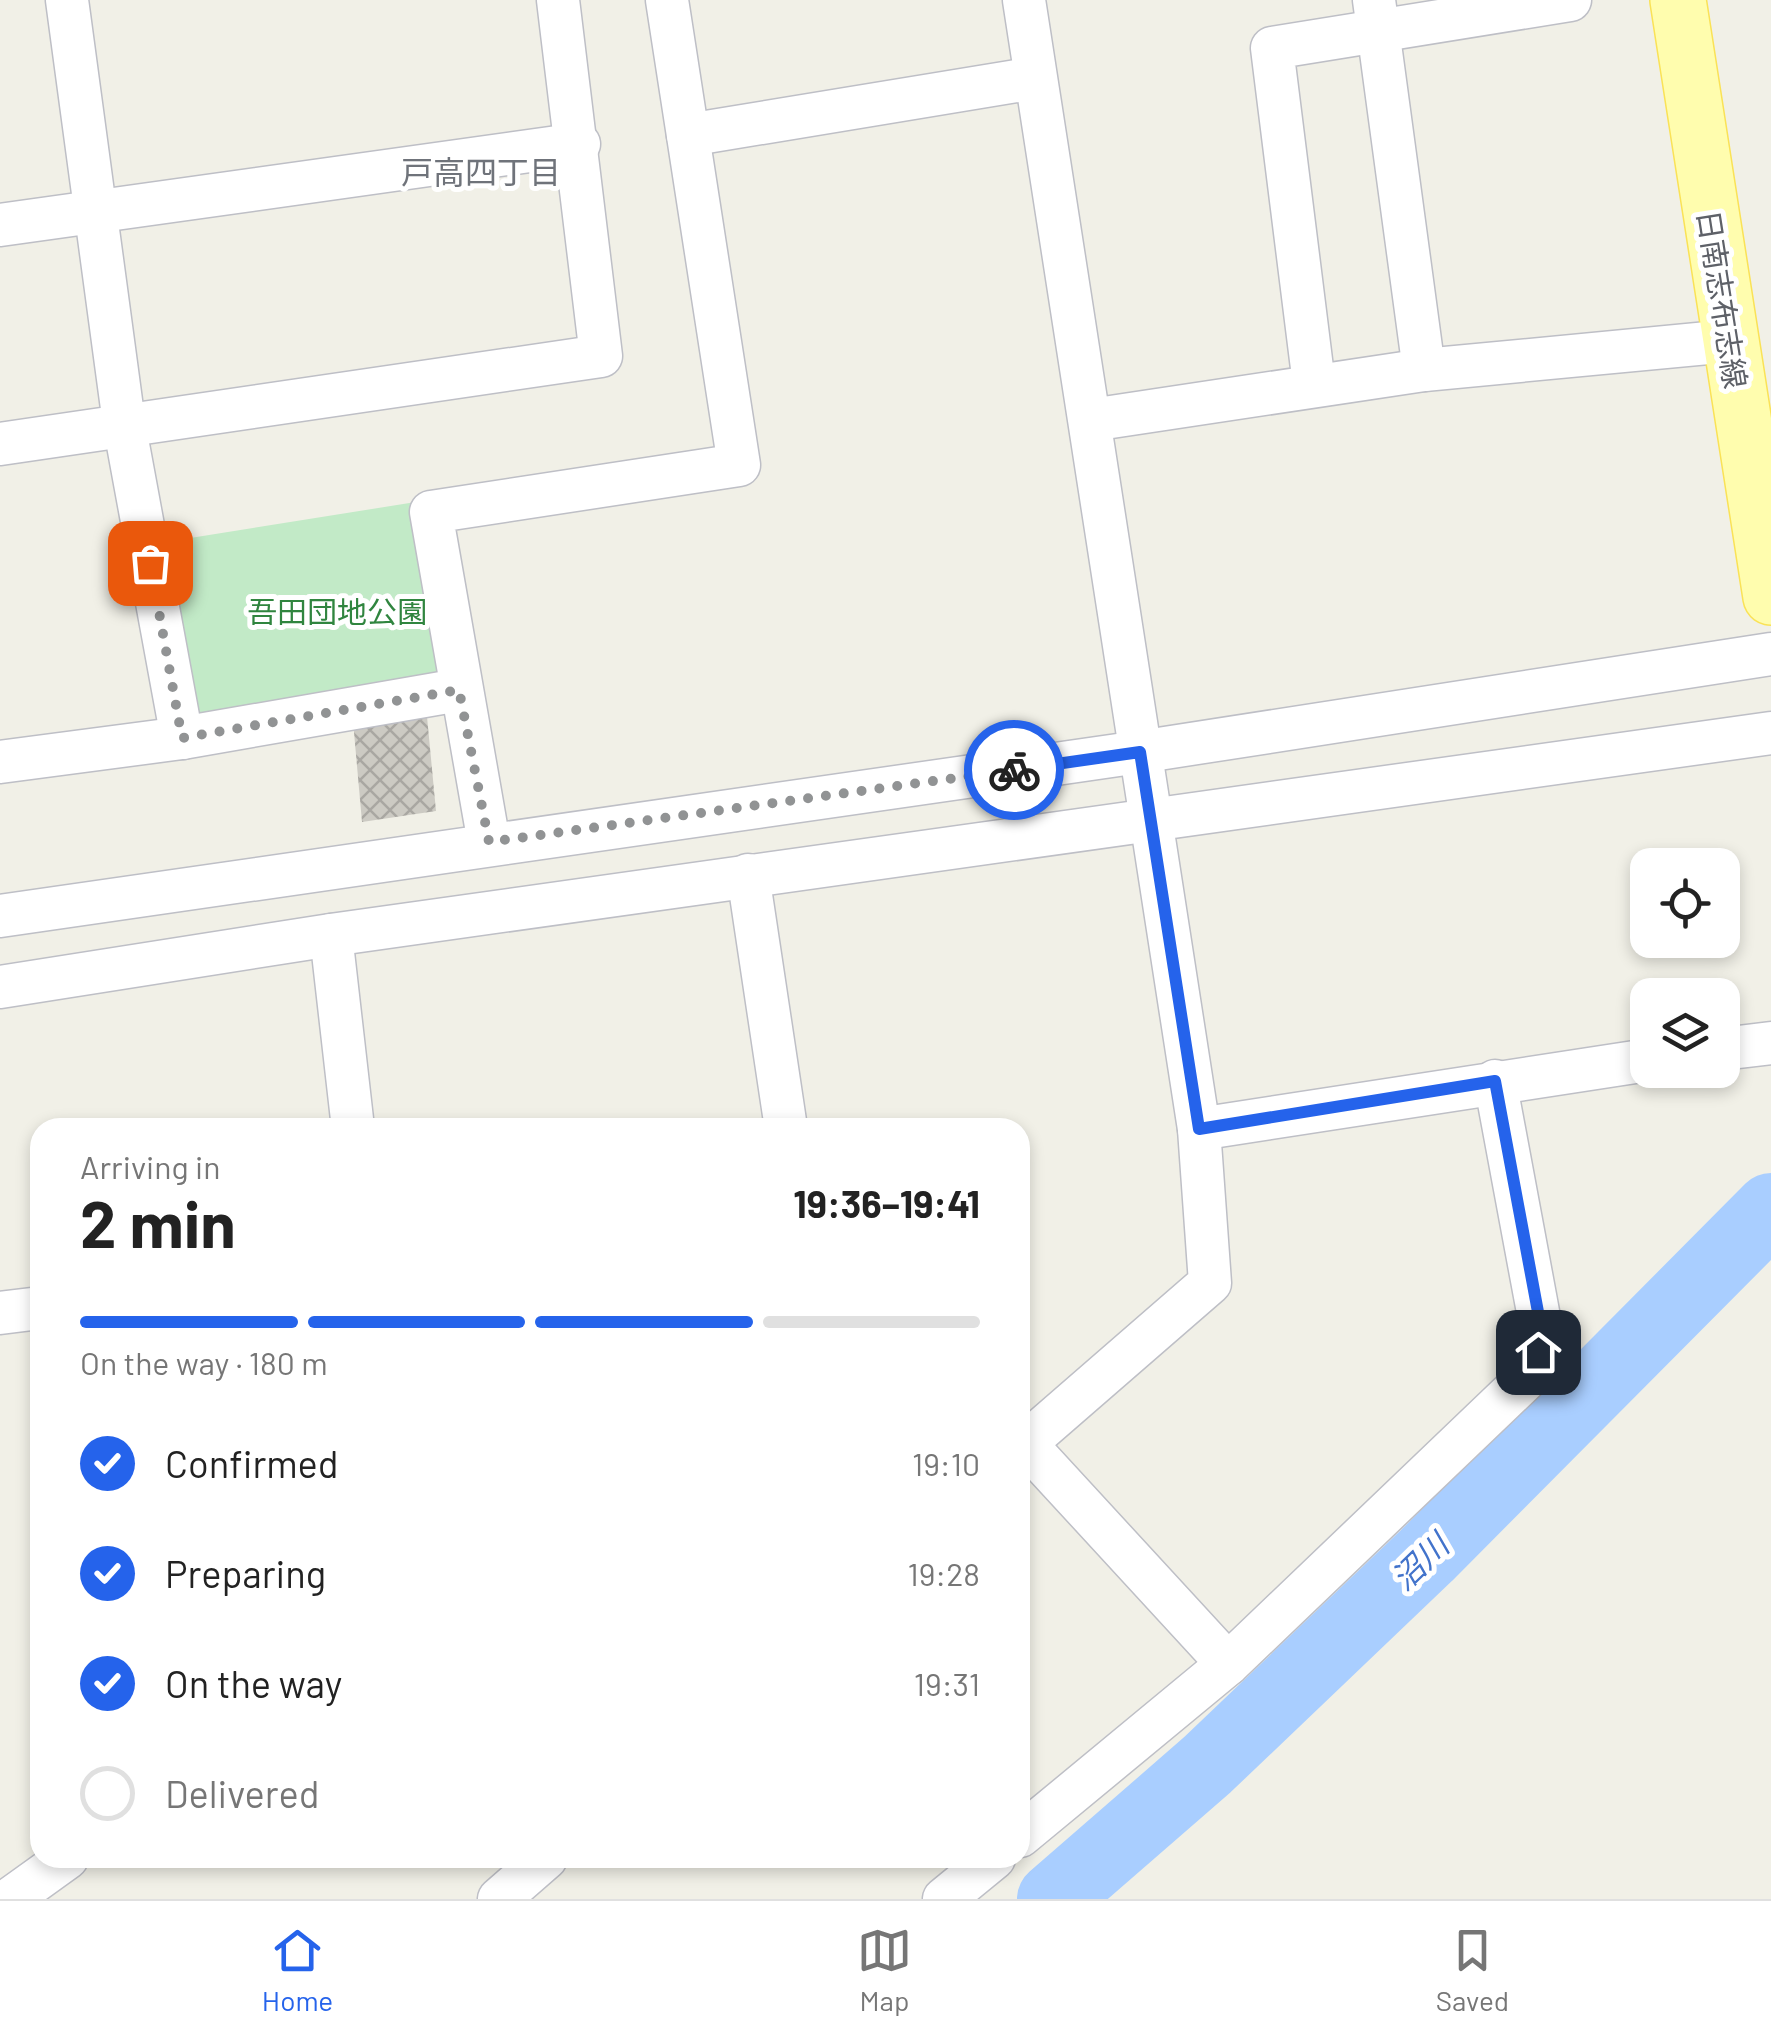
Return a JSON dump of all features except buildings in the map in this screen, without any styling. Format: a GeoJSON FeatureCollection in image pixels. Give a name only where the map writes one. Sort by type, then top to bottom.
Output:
{"type":"FeatureCollection","features":[{"type":"Feature","properties":{"kind":"main road","name":"日南志布志線"},"geometry":{"type":"LineString","coordinates":[[1678,0],[1771,596]]}},
{"type":"Feature","properties":{"kind":"street"},"geometry":{"type":"LineString","coordinates":[[68,0],[124,422],[182,738]]}},
{"type":"Feature","properties":{"kind":"street"},"geometry":{"type":"LineString","coordinates":[[0,444],[124,422],[601,356],[579,144],[558,0]]}},
{"type":"Feature","properties":{"kind":"street"},"geometry":{"type":"LineString","coordinates":[[489,842],[459,690],[431,512],[739,465],[667,0]]}},
{"type":"Feature","properties":{"kind":"street"},"geometry":{"type":"LineString","coordinates":[[1024,0],[1199,1129],[1210,1283],[1030,1436]]}},
{"type":"Feature","properties":{"kind":"street"},"geometry":{"type":"LineString","coordinates":[[1314,384],[1272,48],[1376,16],[1570,0]]}},
{"type":"Feature","properties":{"kind":"street"},"geometry":{"type":"LineString","coordinates":[[1376,16],[1424,370]]}},
{"type":"Feature","properties":{"kind":"street"},"geometry":{"type":"LineString","coordinates":[[688,135],[1035,78]]}},
{"type":"Feature","properties":{"kind":"street"},"geometry":{"type":"LineString","coordinates":[[0,226],[96,209],[579,144]]}},
{"type":"Feature","properties":{"kind":"street"},"geometry":{"type":"LineString","coordinates":[[1091,420],[1424,370],[1729,340]]}},
{"type":"Feature","properties":{"kind":"street"},"geometry":{"type":"LineString","coordinates":[[0,916],[489,842],[1140,752],[1771,654]]}},
{"type":"Feature","properties":{"kind":"street"},"geometry":{"type":"LineString","coordinates":[[0,762],[182,738],[459,690]]}},
{"type":"Feature","properties":{"kind":"street"},"geometry":{"type":"LineString","coordinates":[[0,987],[748,875],[1771,734]]}},
{"type":"Feature","properties":{"kind":"street"},"geometry":{"type":"LineString","coordinates":[[748,875],[784,1118]]}},
{"type":"Feature","properties":{"kind":"street"},"geometry":{"type":"LineString","coordinates":[[331,935],[352,1118]]}},
{"type":"Feature","properties":{"kind":"street"},"geometry":{"type":"LineString","coordinates":[[1740,1047],[1771,1043]]}},
{"type":"Feature","properties":{"kind":"street"},"geometry":{"type":"LineString","coordinates":[[1199,1129],[1630,1062]]}},
{"type":"Feature","properties":{"kind":"street"},"geometry":{"type":"LineString","coordinates":[[1030,1828],[1228,1664],[1531,1372],[1541,1328],[1495,1081]]}},
{"type":"Feature","properties":{"kind":"street"},"geometry":{"type":"LineString","coordinates":[[0,1313],[30,1309]]}},
{"type":"Feature","properties":{"kind":"street"},"geometry":{"type":"LineString","coordinates":[[1030,1452],[1228,1664]]}},
{"type":"Feature","properties":{"kind":"street"},"geometry":{"type":"LineString","coordinates":[[10,1899],[53,1868]]}},
{"type":"Feature","properties":{"kind":"street"},"geometry":{"type":"LineString","coordinates":[[499,1899],[535,1868]]}},
{"type":"Feature","properties":{"kind":"street"},"geometry":{"type":"LineString","coordinates":[[944,1899],[982,1868]]}},
{"type":"Feature","properties":{"kind":"green space","name":"吾田団地公園"},"geometry":{"type":"Polygon","coordinates":[[[422,501],[449,692],[190,723],[159,543],[422,501]]]}},
{"type":"Feature","properties":{"kind":"waterway","name":"沼川"},"geometry":{"type":"LineString","coordinates":[[1053,1899],[1207,1765],[1427,1555],[1771,1209]]}},
{"type":"Feature","properties":{"kind":"way so far"},"geometry":{"type":"LineString","coordinates":[[150,563],[182,738],[459,690],[489,842],[1014,770]]}},
{"type":"Feature","properties":{"kind":"district","name":"戸高四丁目"},"geometry":{"type":"Point","coordinates":[481,171]}},
{"type":"Feature","properties":{"kind":"route"},"geometry":{"type":"LineString","coordinates":[[1014,770],[1140,752],[1199,1129],[1495,1081],[1541,1328],[1538,1352]]}}]}
